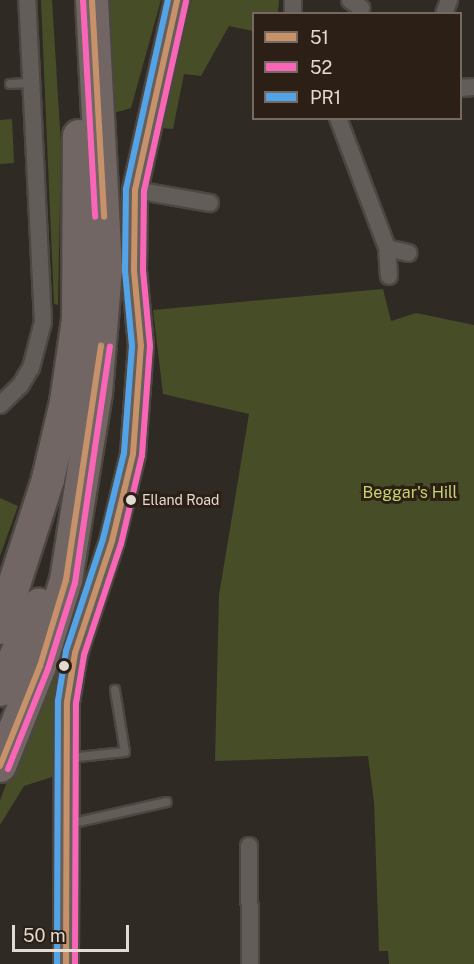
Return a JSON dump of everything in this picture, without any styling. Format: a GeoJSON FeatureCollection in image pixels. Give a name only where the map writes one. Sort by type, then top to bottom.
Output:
{"type":"FeatureCollection","features":[{"type":"Feature","properties":{"kind":"highway"},"geometry":{"type":"LineString","coordinates":[[0,628],[48,479],[66,402],[78,320],[80,157],[70,0]]}},
{"type":"Feature","properties":{"kind":"highway"},"geometry":{"type":"LineString","coordinates":[[0,766],[40,666],[66,580],[77,493],[96,393],[106,268],[92,0]]}},
{"type":"Feature","properties":{"kind":"highway"},"geometry":{"type":"LineString","coordinates":[[0,589],[48,479]]}},
{"type":"Feature","properties":{"kind":"highway"},"geometry":{"type":"LineString","coordinates":[[0,690],[30,630],[77,493]]}},
{"type":"Feature","properties":{"kind":"street"},"geometry":{"type":"LineString","coordinates":[[2,404],[31,368],[43,322],[29,83],[27,0]]}},
{"type":"Feature","properties":{"kind":"street"},"geometry":{"type":"LineString","coordinates":[[66,964],[67,702],[75,653],[121,507],[137,423],[141,346],[134,271],[135,190],[177,0]]}},
{"type":"Feature","properties":{"kind":"street"},"geometry":{"type":"LineString","coordinates":[[343,121],[387,248],[389,276]]}},
{"type":"Feature","properties":{"kind":"street"},"geometry":{"type":"LineString","coordinates":[[135,190],[210,203]]}},
{"type":"Feature","properties":{"kind":"street"},"geometry":{"type":"LineString","coordinates":[[387,248],[408,253]]}},
{"type":"Feature","properties":{"kind":"street"},"geometry":{"type":"LineString","coordinates":[[249,846],[250,964]]}},
{"type":"Feature","properties":{"kind":"lane"},"geometry":{"type":"LineString","coordinates":[[10,84],[29,83]]}},
{"type":"Feature","properties":{"kind":"lane"},"geometry":{"type":"LineString","coordinates":[[65,758],[125,752],[115,690]]}},
{"type":"Feature","properties":{"kind":"lane"},"geometry":{"type":"LineString","coordinates":[[66,825],[167,802]]}},
{"type":"Feature","properties":{"kind":"green space"},"geometry":{"type":"Polygon","coordinates":[[[41,0],[52,0],[61,145],[58,305],[54,304],[41,0]]]}},
{"type":"Feature","properties":{"kind":"green space"},"geometry":{"type":"Polygon","coordinates":[[[104,0],[161,0],[131,108],[107,115],[104,0]]]}},
{"type":"Feature","properties":{"kind":"green space"},"geometry":{"type":"Polygon","coordinates":[[[192,0],[279,0],[278,12],[252,12],[252,31],[229,26],[201,76],[184,74],[173,129],[160,128],[192,0]]]}},
{"type":"Feature","properties":{"kind":"green space"},"geometry":{"type":"Polygon","coordinates":[[[12,119],[14,163],[0,164],[0,120],[12,119]]]}},
{"type":"Feature","properties":{"kind":"green space","name":"Beggar's Hill"},"geometry":{"type":"Polygon","coordinates":[[[383,289],[391,321],[416,313],[474,325],[474,964],[389,964],[388,951],[379,951],[374,802],[368,756],[215,761],[219,595],[249,414],[163,394],[153,310],[383,289]]]}},
{"type":"Feature","properties":{"kind":"green space"},"geometry":{"type":"Polygon","coordinates":[[[0,498],[18,506],[0,556],[0,498]]]}},
{"type":"Feature","properties":{"kind":"green space"},"geometry":{"type":"Polygon","coordinates":[[[64,623],[69,625],[61,660],[54,730],[55,776],[24,786],[0,825],[0,801],[64,623]]]}},
{"type":"Feature","properties":{"kind":"transit line","name":"52"},"geometry":{"type":"LineString","coordinates":[[83,0],[95,217]]}},
{"type":"Feature","properties":{"kind":"transit line","name":"51"},"geometry":{"type":"LineString","coordinates":[[92,0],[104,217]]}},
{"type":"Feature","properties":{"kind":"transit line","name":"PR1"},"geometry":{"type":"LineString","coordinates":[[57,964],[58,701],[66,651],[103,539],[124,453],[132,346],[125,271],[126,189],[168,0]]}},
{"type":"Feature","properties":{"kind":"transit line","name":"51"},"geometry":{"type":"LineString","coordinates":[[66,964],[67,702],[75,653],[112,541],[133,454],[141,346],[134,271],[135,190],[177,0]]}},
{"type":"Feature","properties":{"kind":"transit line","name":"52"},"geometry":{"type":"LineString","coordinates":[[75,964],[76,703],[84,655],[121,544],[142,455],[150,346],[143,271],[144,191],[186,2]]}},
{"type":"Feature","properties":{"kind":"transit line","name":"51"},"geometry":{"type":"LineString","coordinates":[[0,766],[40,666],[66,580],[101,346]]}},
{"type":"Feature","properties":{"kind":"transit line","name":"52"},"geometry":{"type":"LineString","coordinates":[[8,769],[48,669],[75,583],[110,347]]}},
{"type":"Feature","properties":{"kind":"place","name":"Elland Road"},"geometry":{"type":"Point","coordinates":[131,500]}}]}
